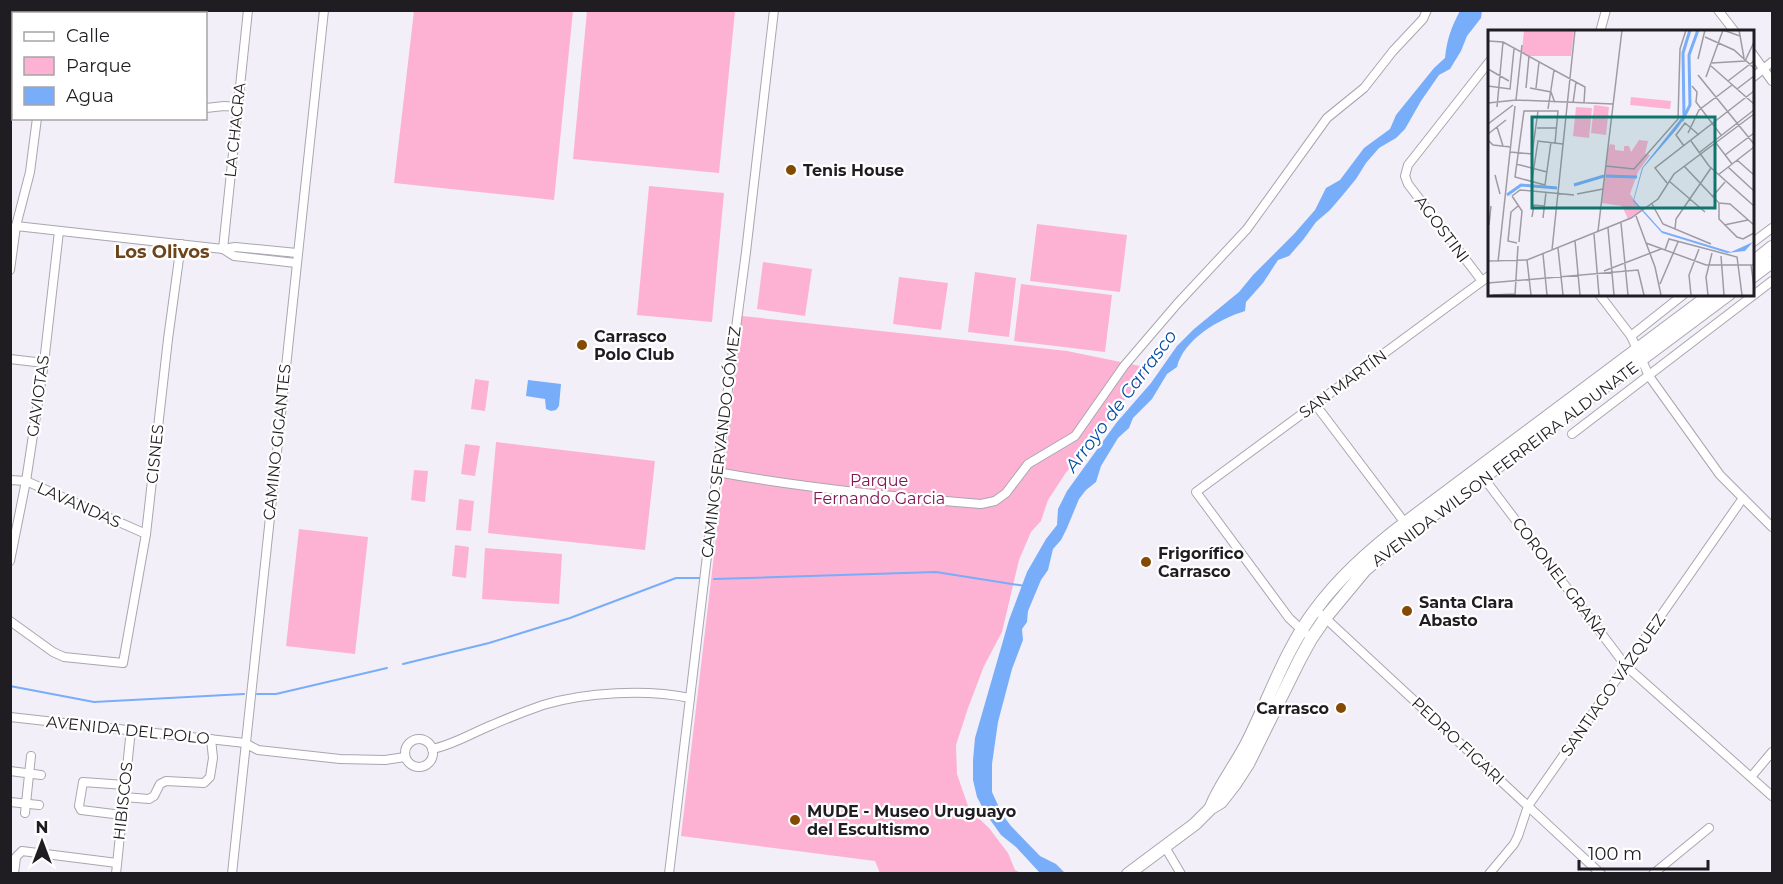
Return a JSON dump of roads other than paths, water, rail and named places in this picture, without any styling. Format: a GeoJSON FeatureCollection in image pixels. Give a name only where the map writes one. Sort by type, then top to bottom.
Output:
{"type":"FeatureCollection","features":[{"type":"Feature","properties":{"kind":"main road"},"geometry":{"type":"LineString","coordinates":[[1753,262],[1773,247]]}},
{"type":"Feature","properties":{"kind":"main road"},"geometry":{"type":"LineString","coordinates":[[1753,276],[1773,262]]}},
{"type":"Feature","properties":{"kind":"main road","name":"AVENIDA WILSON FERREIRA ALDUNATE"},"geometry":{"type":"LineString","coordinates":[[1321,613],[1380,556],[1639,355],[1709,296]]}},
{"type":"Feature","properties":{"kind":"main road","name":"AVENIDA WILSON FERREIRA ALDUNATE"},"geometry":{"type":"LineString","coordinates":[[1128,873],[1195,824],[1211,808],[1239,760],[1291,650],[1307,635],[1358,562],[1405,523],[1639,355],[1727,296]]}},
{"type":"Feature","properties":{"kind":"street","name":"LA CHACRA"},"geometry":{"type":"LineString","coordinates":[[223,249],[248,10]]}},
{"type":"Feature","properties":{"kind":"street","name":"CAMINO GIGANTES"},"geometry":{"type":"LineString","coordinates":[[232,873],[324,10]]}},
{"type":"Feature","properties":{"kind":"street","name":"CAMINO SERVANDO GÓMEZ"},"geometry":{"type":"LineString","coordinates":[[669,873],[774,10]]}},
{"type":"Feature","properties":{"kind":"street"},"geometry":{"type":"LineString","coordinates":[[717,472],[777,483],[981,504],[994,501],[1006,494],[1028,464],[1075,436],[1124,366],[1177,304],[1247,229],[1327,118],[1364,88],[1393,51],[1423,19],[1427,10]]}},
{"type":"Feature","properties":{"kind":"street"},"geometry":{"type":"LineString","coordinates":[[1601,30],[1606,10]]}},
{"type":"Feature","properties":{"kind":"street"},"geometry":{"type":"LineString","coordinates":[[1718,10],[1733,30]]}},
{"type":"Feature","properties":{"kind":"street"},"geometry":{"type":"LineString","coordinates":[[1753,54],[1773,81]]}},
{"type":"Feature","properties":{"kind":"street"},"geometry":{"type":"LineString","coordinates":[[1753,77],[1773,62]]}},
{"type":"Feature","properties":{"kind":"street","name":"AGOSTINI"},"geometry":{"type":"LineString","coordinates":[[1486,279],[1408,184],[1405,176],[1408,165],[1488,63]]}},
{"type":"Feature","properties":{"kind":"street"},"geometry":{"type":"LineString","coordinates":[[207,108],[238,107]]}},
{"type":"Feature","properties":{"kind":"street"},"geometry":{"type":"LineString","coordinates":[[10,270],[16,226],[30,172],[37,120]]}},
{"type":"Feature","properties":{"kind":"street"},"geometry":{"type":"LineString","coordinates":[[16,226],[223,249],[234,256],[297,258]]}},
{"type":"Feature","properties":{"kind":"street"},"geometry":{"type":"LineString","coordinates":[[1753,242],[1773,228]]}},
{"type":"Feature","properties":{"kind":"street","name":"GAVIOTAS"},"geometry":{"type":"LineString","coordinates":[[10,561],[26,481],[44,363],[59,231]]}},
{"type":"Feature","properties":{"kind":"street","name":"CISNES"},"geometry":{"type":"LineString","coordinates":[[10,621],[53,652],[64,657],[123,663],[146,534],[181,244]]}},
{"type":"Feature","properties":{"kind":"street","name":"SAN MARTÍN"},"geometry":{"type":"LineString","coordinates":[[1307,635],[1289,618],[1196,492],[1486,279]]}},
{"type":"Feature","properties":{"kind":"street","name":"AVENIDA WILSON FERREIRA ALDUNATE"},"geometry":{"type":"LineString","coordinates":[[1572,435],[1773,281]]}},
{"type":"Feature","properties":{"kind":"street"},"geometry":{"type":"LineString","coordinates":[[1600,296],[1630,336],[1649,376],[1720,475],[1773,527]]}},
{"type":"Feature","properties":{"kind":"street","name":"AVENIDA WILSON FERREIRA ALDUNATE"},"geometry":{"type":"LineString","coordinates":[[1630,336],[1681,296]]}},
{"type":"Feature","properties":{"kind":"street"},"geometry":{"type":"LineString","coordinates":[[10,359],[44,363]]}},
{"type":"Feature","properties":{"kind":"street"},"geometry":{"type":"LineString","coordinates":[[1315,404],[1405,523]]}},
{"type":"Feature","properties":{"kind":"street","name":"CORONEL GRAÑA"},"geometry":{"type":"LineString","coordinates":[[1483,477],[1626,666],[1773,796]]}},
{"type":"Feature","properties":{"kind":"street","name":"LAVANDAS"},"geometry":{"type":"LineString","coordinates":[[10,480],[26,481],[146,534]]}},
{"type":"Feature","properties":{"kind":"street","name":"SANTIAGO VÁZQUEZ"},"geometry":{"type":"LineString","coordinates":[[1489,873],[1518,836],[1528,806],[1743,498]]}},
{"type":"Feature","properties":{"kind":"street","name":"PEDRO FIGARI"},"geometry":{"type":"LineString","coordinates":[[1321,613],[1601,873]]}},
{"type":"Feature","properties":{"kind":"street"},"geometry":{"type":"LineString","coordinates":[[432,749],[544,705],[575,698],[624,693],[662,693],[690,698]]}},
{"type":"Feature","properties":{"kind":"street","name":"AVENIDA DEL POLO"},"geometry":{"type":"LineString","coordinates":[[10,717],[211,738],[245,743],[258,750],[340,759],[385,760],[405,757]]}},
{"type":"Feature","properties":{"kind":"street","name":"HIBISCOS"},"geometry":{"type":"LineString","coordinates":[[116,873],[131,729]]}},
{"type":"Feature","properties":{"kind":"street"},"geometry":{"type":"LineString","coordinates":[[124,797],[149,799],[154,796],[160,784],[166,781],[204,783],[210,777],[213,758],[211,738]]}},
{"type":"Feature","properties":{"kind":"street"},"geometry":{"type":"LineString","coordinates":[[415,740],[427,742],[432,749],[432,758],[426,765],[414,766],[405,757],[408,745],[415,740]]}},
{"type":"Feature","properties":{"kind":"street"},"geometry":{"type":"LineString","coordinates":[[1751,777],[1773,752]]}},
{"type":"Feature","properties":{"kind":"street"},"geometry":{"type":"LineString","coordinates":[[25,808],[31,756]]}},
{"type":"Feature","properties":{"kind":"street"},"geometry":{"type":"LineString","coordinates":[[10,771],[41,775]]}},
{"type":"Feature","properties":{"kind":"street"},"geometry":{"type":"LineString","coordinates":[[122,815],[81,810],[79,806],[83,782],[124,785]]}},
{"type":"Feature","properties":{"kind":"street"},"geometry":{"type":"LineString","coordinates":[[10,802],[25,808],[39,805]]}},
{"type":"Feature","properties":{"kind":"street"},"geometry":{"type":"LineString","coordinates":[[1653,873],[1708,828]]}},
{"type":"Feature","properties":{"kind":"street"},"geometry":{"type":"LineString","coordinates":[[1165,847],[1181,873]]}},
{"type":"Feature","properties":{"kind":"street"},"geometry":{"type":"LineString","coordinates":[[14,873],[16,857],[22,851],[117,863]]}},
{"type":"Feature","properties":{"kind":"water"},"geometry":{"type":"Polygon","coordinates":[[[1460,11],[1482,11],[1481,18],[1467,36],[1450,69],[1439,75],[1405,129],[1396,138],[1379,148],[1342,196],[1316,222],[1289,256],[1278,260],[1263,283],[1246,302],[1245,311],[1214,325],[1187,348],[1177,367],[1167,374],[1152,399],[1133,418],[1129,428],[1118,438],[1101,466],[1096,482],[1079,499],[1061,540],[1053,549],[1048,570],[1041,580],[1028,611],[1027,622],[1022,629],[1023,640],[1012,669],[998,722],[992,764],[992,792],[1002,814],[1040,856],[1056,864],[1065,873],[1040,873],[1016,847],[1001,835],[977,797],[973,780],[975,738],[1009,620],[1027,572],[1057,525],[1058,509],[1067,491],[1117,422],[1151,383],[1177,346],[1239,292],[1315,210],[1326,188],[1340,180],[1364,148],[1390,129],[1396,115],[1434,68],[1445,58],[1450,34],[1460,11]]]}},
{"type":"Feature","properties":{"kind":"water"},"geometry":{"type":"Polygon","coordinates":[[[528,380],[561,384],[559,406],[556,410],[546,409],[545,399],[526,396],[528,380]]]}},
{"type":"Feature","properties":{"kind":"waterway"},"geometry":{"type":"LineString","coordinates":[[714,579],[936,572],[1025,586]]}},
{"type":"Feature","properties":{"kind":"waterway"},"geometry":{"type":"LineString","coordinates":[[403,664],[489,643],[570,618],[676,578],[700,578]]}},
{"type":"Feature","properties":{"kind":"waterway"},"geometry":{"type":"LineString","coordinates":[[257,694],[276,694],[387,668]]}},
{"type":"Feature","properties":{"kind":"waterway"},"geometry":{"type":"LineString","coordinates":[[10,686],[94,702],[244,694]]}},
{"type":"Feature","properties":{"kind":"place","name":"Tenis House"},"geometry":{"type":"Point","coordinates":[791,170]}},
{"type":"Feature","properties":{"kind":"place","name":"Carrasco Polo Club"},"geometry":{"type":"Point","coordinates":[582,345]}},
{"type":"Feature","properties":{"kind":"place","name":"Frigorífico Carrasco"},"geometry":{"type":"Point","coordinates":[1146,562]}},
{"type":"Feature","properties":{"kind":"place","name":"Santa Clara Abasto"},"geometry":{"type":"Point","coordinates":[1407,611]}},
{"type":"Feature","properties":{"kind":"place","name":"Carrasco"},"geometry":{"type":"Point","coordinates":[1341,708]}},
{"type":"Feature","properties":{"kind":"place","name":"MUDE - Museo Uruguayo del Escultismo"},"geometry":{"type":"Point","coordinates":[795,820]}},
{"type":"Feature","properties":{"kind":"district","name":"Los Olivos"},"geometry":{"type":"Point","coordinates":[162,252]}},
{"type":"Feature","properties":{"kind":"water label","name":"Arroyo de Carrasco"},"geometry":{"type":"Point","coordinates":[1121,401]}},
{"type":"Feature","properties":{"kind":"park label","name":"Parque Fernando Garcia"},"geometry":{"type":"Point","coordinates":[879,489]}}]}
